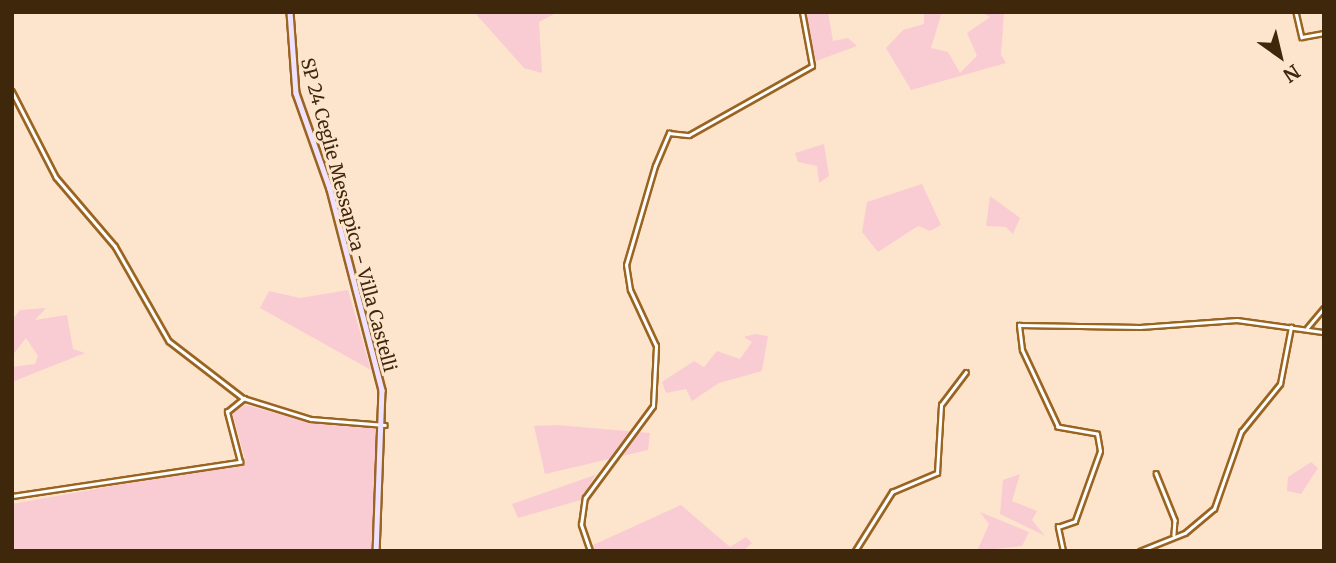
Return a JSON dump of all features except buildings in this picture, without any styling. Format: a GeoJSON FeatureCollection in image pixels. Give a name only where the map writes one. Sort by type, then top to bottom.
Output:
{"type":"FeatureCollection","features":[{"type":"Feature","properties":{"kind":"main road","name":"SP 24 Ceglie Messapica - Villa Castelli"},"geometry":{"type":"LineString","coordinates":[[290,12],[296,93],[337,215],[385,425],[376,551]]}},
{"type":"Feature","properties":{"kind":"street"},"geometry":{"type":"LineString","coordinates":[[590,551],[582,525],[585,498],[653,406],[656,346],[630,290],[626,264],[655,166],[669,133],[690,135],[812,66],[802,12]]}},
{"type":"Feature","properties":{"kind":"street"},"geometry":{"type":"LineString","coordinates":[[1296,12],[1301,37],[1324,33]]}},
{"type":"Feature","properties":{"kind":"street"},"geometry":{"type":"LineString","coordinates":[[12,92],[56,177],[115,246],[163,335],[244,398],[311,419],[385,425]]}},
{"type":"Feature","properties":{"kind":"street"},"geometry":{"type":"LineString","coordinates":[[1307,328],[1324,308]]}},
{"type":"Feature","properties":{"kind":"street"},"geometry":{"type":"LineString","coordinates":[[1063,551],[1058,527],[1075,521],[1100,451],[1097,434],[1058,427],[1022,350],[1019,325],[1140,327],[1237,320],[1324,332]]}},
{"type":"Feature","properties":{"kind":"street"},"geometry":{"type":"LineString","coordinates":[[1140,551],[1174,535],[1214,509],[1241,432],[1280,384],[1291,327]]}},
{"type":"Feature","properties":{"kind":"street"},"geometry":{"type":"LineString","coordinates":[[855,551],[892,492],[937,473],[941,405],[966,372]]}},
{"type":"Feature","properties":{"kind":"street"},"geometry":{"type":"LineString","coordinates":[[12,496],[240,462],[227,412],[244,398]]}},
{"type":"Feature","properties":{"kind":"street"},"geometry":{"type":"LineString","coordinates":[[1156,473],[1175,520],[1174,535]]}},
{"type":"Feature","properties":{"kind":"shaded area"},"geometry":{"type":"Polygon","coordinates":[[[474,12],[558,12],[539,22],[542,73],[524,68],[474,12]]]}},
{"type":"Feature","properties":{"kind":"shaded area"},"geometry":{"type":"Polygon","coordinates":[[[804,12],[828,12],[833,41],[848,38],[857,46],[816,61],[804,12]]]}},
{"type":"Feature","properties":{"kind":"shaded area"},"geometry":{"type":"Polygon","coordinates":[[[924,12],[942,12],[931,48],[948,52],[960,73],[977,56],[967,33],[990,17],[981,12],[1004,12],[1001,55],[1006,63],[911,90],[886,48],[903,30],[924,24],[924,12]]]}},
{"type":"Feature","properties":{"kind":"shaded area"},"geometry":{"type":"Polygon","coordinates":[[[824,144],[829,176],[819,183],[817,166],[798,162],[795,153],[824,144]]]}},
{"type":"Feature","properties":{"kind":"shaded area"},"geometry":{"type":"Polygon","coordinates":[[[922,184],[941,225],[930,231],[918,226],[878,252],[862,232],[867,202],[922,184]]]}},
{"type":"Feature","properties":{"kind":"shaded area"},"geometry":{"type":"Polygon","coordinates":[[[990,196],[1020,218],[1013,234],[1006,227],[986,226],[990,196]]]}},
{"type":"Feature","properties":{"kind":"shaded area"},"geometry":{"type":"Polygon","coordinates":[[[348,290],[371,370],[260,308],[269,291],[300,298],[348,290]]]}},
{"type":"Feature","properties":{"kind":"shaded area"},"geometry":{"type":"Polygon","coordinates":[[[46,308],[35,320],[67,315],[73,349],[85,353],[12,382],[12,367],[35,364],[38,356],[26,338],[12,356],[12,320],[20,310],[46,308]]]}},
{"type":"Feature","properties":{"kind":"shaded area"},"geometry":{"type":"Polygon","coordinates":[[[755,334],[768,336],[762,371],[719,383],[692,401],[686,389],[666,393],[662,382],[694,361],[704,367],[717,351],[740,359],[752,342],[744,337],[755,334]]]}},
{"type":"Feature","properties":{"kind":"shaded area"},"geometry":{"type":"Polygon","coordinates":[[[246,405],[311,423],[380,428],[371,551],[12,551],[12,504],[246,462],[232,412],[246,405]]]}},
{"type":"Feature","properties":{"kind":"shaded area"},"geometry":{"type":"Polygon","coordinates":[[[557,425],[650,433],[648,450],[545,474],[534,426],[557,425]]]}},
{"type":"Feature","properties":{"kind":"shaded area"},"geometry":{"type":"Polygon","coordinates":[[[1311,462],[1318,468],[1301,494],[1287,491],[1288,477],[1311,462]]]}},
{"type":"Feature","properties":{"kind":"shaded area"},"geometry":{"type":"Polygon","coordinates":[[[1020,474],[1012,501],[1037,511],[1032,520],[1045,536],[1000,514],[1003,480],[1020,474]]]}},
{"type":"Feature","properties":{"kind":"shaded area"},"geometry":{"type":"Polygon","coordinates":[[[595,475],[581,500],[518,518],[512,504],[595,475]]]}},
{"type":"Feature","properties":{"kind":"shaded area"},"geometry":{"type":"Polygon","coordinates":[[[681,505],[730,547],[746,537],[752,543],[743,551],[594,551],[593,545],[681,505]]]}},
{"type":"Feature","properties":{"kind":"shaded area"},"geometry":{"type":"Polygon","coordinates":[[[980,512],[1029,532],[1022,546],[977,551],[989,524],[980,512]]]}}]}
